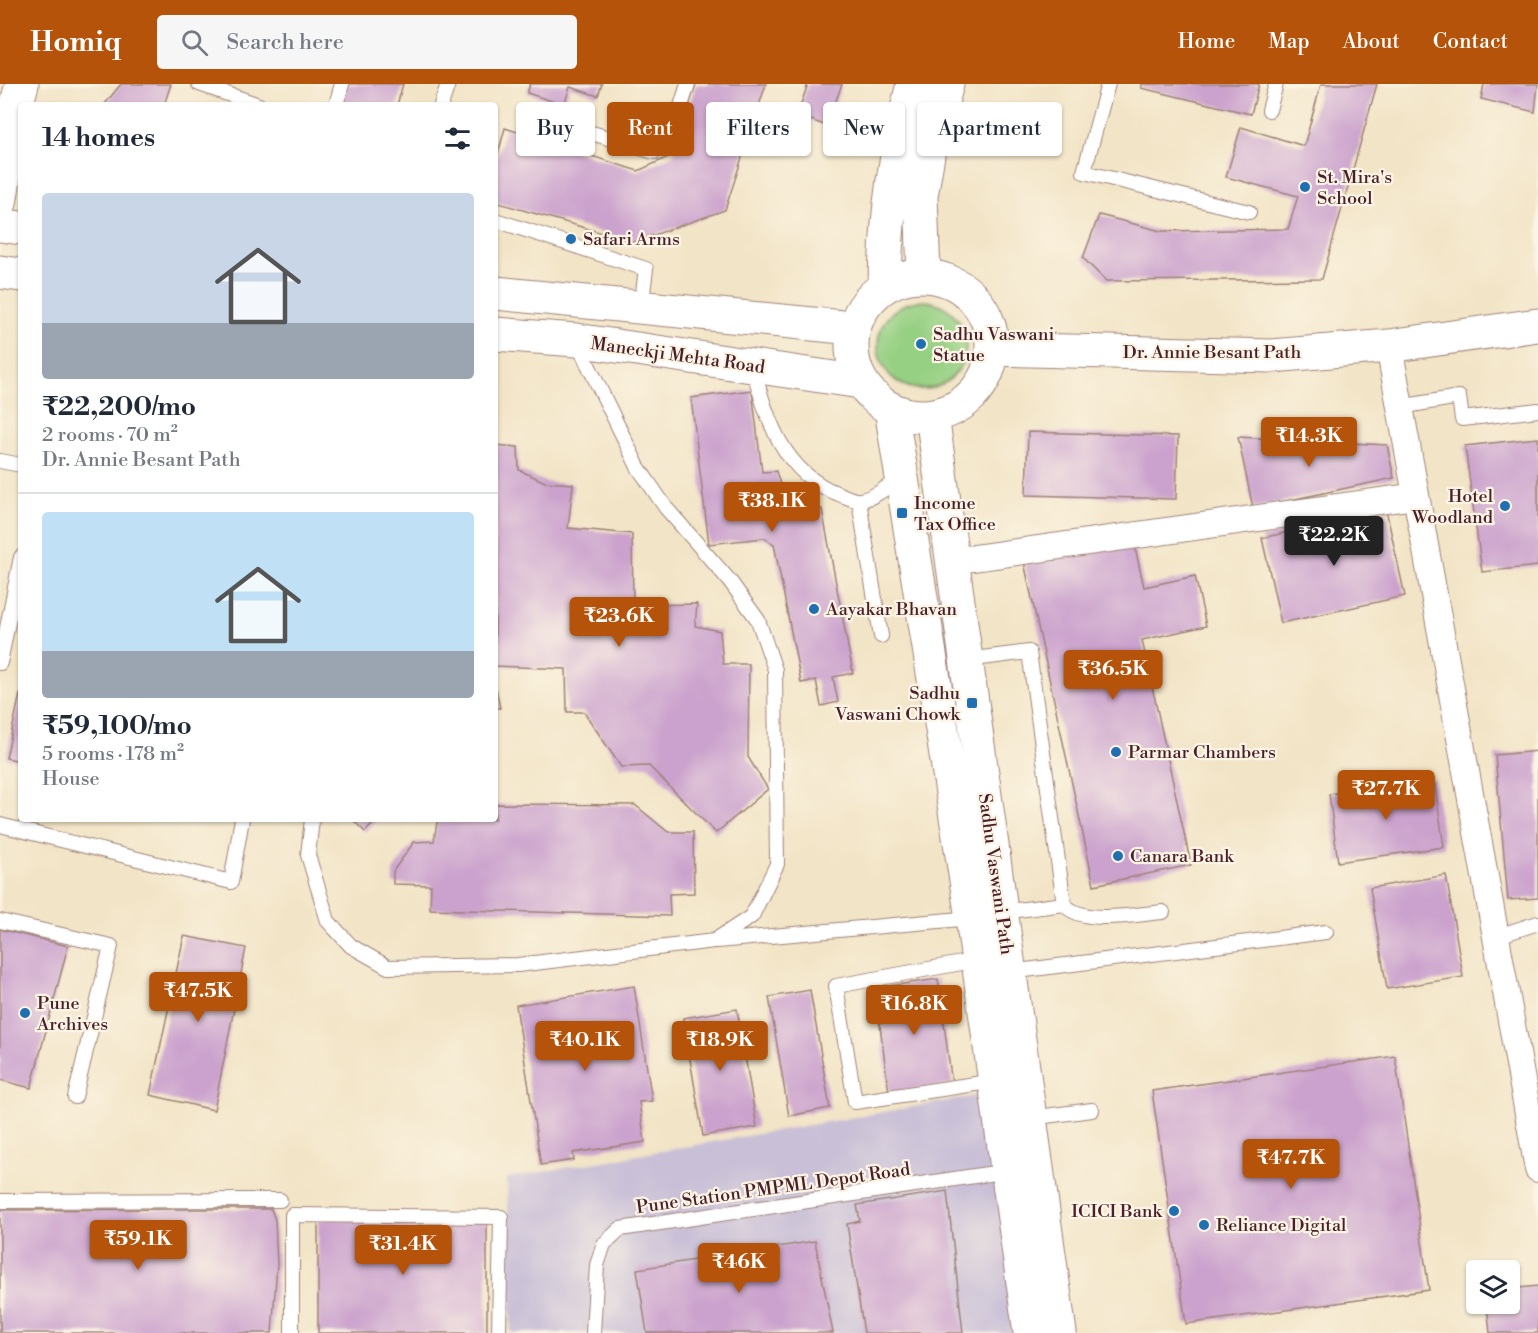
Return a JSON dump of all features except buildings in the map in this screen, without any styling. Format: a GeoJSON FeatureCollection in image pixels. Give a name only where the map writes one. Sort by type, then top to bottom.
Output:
{"type":"FeatureCollection","features":[{"type":"Feature","properties":{"kind":"main road"},"geometry":{"type":"LineString","coordinates":[[0,203],[15,111],[22,84]]}},
{"type":"Feature","properties":{"kind":"main road"},"geometry":{"type":"LineString","coordinates":[[885,285],[886,227],[892,173],[913,84]]}},
{"type":"Feature","properties":{"kind":"main road"},"geometry":{"type":"LineString","coordinates":[[924,275],[921,196],[929,149],[947,84]]}},
{"type":"Feature","properties":{"kind":"main road"},"geometry":{"type":"LineString","coordinates":[[0,225],[18,228]]}},
{"type":"Feature","properties":{"kind":"main road"},"geometry":{"type":"LineString","coordinates":[[0,272],[18,275]]}},
{"type":"Feature","properties":{"kind":"main road"},"geometry":{"type":"LineString","coordinates":[[924,275],[952,282],[974,298],[988,322],[992,349],[986,376],[969,398],[945,412],[918,416],[891,409],[879,402],[861,382],[851,356],[853,328],[865,304],[885,285],[898,279],[924,275]]}},
{"type":"Feature","properties":{"kind":"main road"},"geometry":{"type":"LineString","coordinates":[[498,293],[853,328]]}},
{"type":"Feature","properties":{"kind":"main road","name":"Dr. Annie Besant Path"},"geometry":{"type":"LineString","coordinates":[[992,349],[1272,356],[1389,346],[1538,326]]}},
{"type":"Feature","properties":{"kind":"main road","name":"Maneckji Mehta Road"},"geometry":{"type":"LineString","coordinates":[[498,334],[576,340],[861,382]]}},
{"type":"Feature","properties":{"kind":"main road"},"geometry":{"type":"LineString","coordinates":[[891,409],[902,477],[987,915],[978,960],[995,1081],[1022,1169],[1030,1333]]}},
{"type":"Feature","properties":{"kind":"main road","name":"Sadhu Vaswani Path"},"geometry":{"type":"LineString","coordinates":[[932,415],[966,660],[987,915],[1010,972],[1030,1118],[1022,1169],[1060,1333]]}},
{"type":"Feature","properties":{"kind":"street"},"geometry":{"type":"LineString","coordinates":[[1389,346],[1538,1169]]}},
{"type":"Feature","properties":{"kind":"street"},"geometry":{"type":"LineString","coordinates":[[952,561],[1416,496]]}},
{"type":"Feature","properties":{"kind":"lane"},"geometry":{"type":"LineString","coordinates":[[199,84],[250,102]]}},
{"type":"Feature","properties":{"kind":"lane"},"geometry":{"type":"LineString","coordinates":[[337,102],[342,84]]}},
{"type":"Feature","properties":{"kind":"lane"},"geometry":{"type":"LineString","coordinates":[[442,102],[448,84]]}},
{"type":"Feature","properties":{"kind":"lane"},"geometry":{"type":"LineString","coordinates":[[595,134],[654,152],[673,132],[688,84]]}},
{"type":"Feature","properties":{"kind":"lane"},"geometry":{"type":"LineString","coordinates":[[1108,84],[1084,172],[1249,212]]}},
{"type":"Feature","properties":{"kind":"lane"},"geometry":{"type":"LineString","coordinates":[[1269,110],[1276,84]]}},
{"type":"Feature","properties":{"kind":"lane"},"geometry":{"type":"LineString","coordinates":[[498,221],[646,269],[641,308]]}},
{"type":"Feature","properties":{"kind":"lane"},"geometry":{"type":"LineString","coordinates":[[576,340],[638,467],[666,508],[729,580],[758,620],[775,670],[777,864],[752,916],[714,941]]}},
{"type":"Feature","properties":{"kind":"lane"},"geometry":{"type":"LineString","coordinates":[[753,366],[769,421],[782,446],[802,474],[825,489],[859,501],[877,494],[902,477]]}},
{"type":"Feature","properties":{"kind":"lane"},"geometry":{"type":"LineString","coordinates":[[1400,407],[1459,397],[1462,419],[1538,410]]}},
{"type":"Feature","properties":{"kind":"lane"},"geometry":{"type":"LineString","coordinates":[[0,461],[18,464]]}},
{"type":"Feature","properties":{"kind":"lane"},"geometry":{"type":"LineString","coordinates":[[859,501],[881,636]]}},
{"type":"Feature","properties":{"kind":"lane"},"geometry":{"type":"LineString","coordinates":[[0,663],[18,572]]}},
{"type":"Feature","properties":{"kind":"lane"},"geometry":{"type":"LineString","coordinates":[[966,660],[1029,652],[1064,904],[1070,911],[1097,917],[1163,912]]}},
{"type":"Feature","properties":{"kind":"lane"},"geometry":{"type":"LineString","coordinates":[[0,825],[231,882],[241,822]]}},
{"type":"Feature","properties":{"kind":"lane"},"geometry":{"type":"LineString","coordinates":[[312,822],[308,855],[328,921],[351,946],[388,967],[518,965],[714,941],[987,915],[1064,904]]}},
{"type":"Feature","properties":{"kind":"lane"},"geometry":{"type":"LineString","coordinates":[[0,921],[111,946],[75,1097]]}},
{"type":"Feature","properties":{"kind":"lane"},"geometry":{"type":"LineString","coordinates":[[1495,937],[1538,923]]}},
{"type":"Feature","properties":{"kind":"lane"},"geometry":{"type":"LineString","coordinates":[[1010,972],[1326,932]]}},
{"type":"Feature","properties":{"kind":"lane"},"geometry":{"type":"LineString","coordinates":[[978,960],[836,986],[855,1102],[995,1081]]}},
{"type":"Feature","properties":{"kind":"lane"},"geometry":{"type":"LineString","coordinates":[[1030,1118],[1092,1110]]}},
{"type":"Feature","properties":{"kind":"lane","name":"Pune Station PMPML Depot Road"},"geometry":{"type":"LineString","coordinates":[[593,1333],[597,1265],[604,1244],[620,1229],[1022,1169]]}},
{"type":"Feature","properties":{"kind":"lane"},"geometry":{"type":"LineString","coordinates":[[0,1201],[280,1200]]}},
{"type":"Feature","properties":{"kind":"lane"},"geometry":{"type":"LineString","coordinates":[[292,1333],[292,1215],[501,1217],[499,1333]]}},
{"type":"Feature","properties":{"kind":"shaded area"},"geometry":{"type":"Polygon","coordinates":[[[987,1094],[1021,1333],[511,1333],[507,1178],[987,1094]]]}},
{"type":"Feature","properties":{"kind":"green space"},"geometry":{"type":"Polygon","coordinates":[[[922,301],[939,305],[953,314],[962,328],[966,345],[962,362],[953,376],[939,385],[922,389],[905,385],[891,376],[882,362],[878,345],[882,328],[891,314],[905,305],[922,301]]]}},
{"type":"Feature","properties":{"kind":"place","name":"St. Mira's School"},"geometry":{"type":"Point","coordinates":[1305,187]}},
{"type":"Feature","properties":{"kind":"place","name":"Safari Arms"},"geometry":{"type":"Point","coordinates":[571,239]}},
{"type":"Feature","properties":{"kind":"place","name":"Sadhu Vaswani Statue"},"geometry":{"type":"Point","coordinates":[921,344]}},
{"type":"Feature","properties":{"kind":"place","name":"Hotel Woodland"},"geometry":{"type":"Point","coordinates":[1505,506]}},
{"type":"Feature","properties":{"kind":"place","name":"Income Tax Office"},"geometry":{"type":"Point","coordinates":[902,513]}},
{"type":"Feature","properties":{"kind":"place","name":"Aayakar Bhavan"},"geometry":{"type":"Point","coordinates":[814,609]}},
{"type":"Feature","properties":{"kind":"place","name":"Sadhu Vaswani Chowk"},"geometry":{"type":"Point","coordinates":[972,703]}},
{"type":"Feature","properties":{"kind":"place","name":"Parmar Chambers"},"geometry":{"type":"Point","coordinates":[1116,752]}},
{"type":"Feature","properties":{"kind":"place","name":"Canara Bank"},"geometry":{"type":"Point","coordinates":[1118,856]}},
{"type":"Feature","properties":{"kind":"place","name":"Pune Archives"},"geometry":{"type":"Point","coordinates":[25,1013]}},
{"type":"Feature","properties":{"kind":"place","name":"ICICI Bank"},"geometry":{"type":"Point","coordinates":[1174,1211]}},
{"type":"Feature","properties":{"kind":"place","name":"Reliance Digital"},"geometry":{"type":"Point","coordinates":[1204,1225]}}]}
